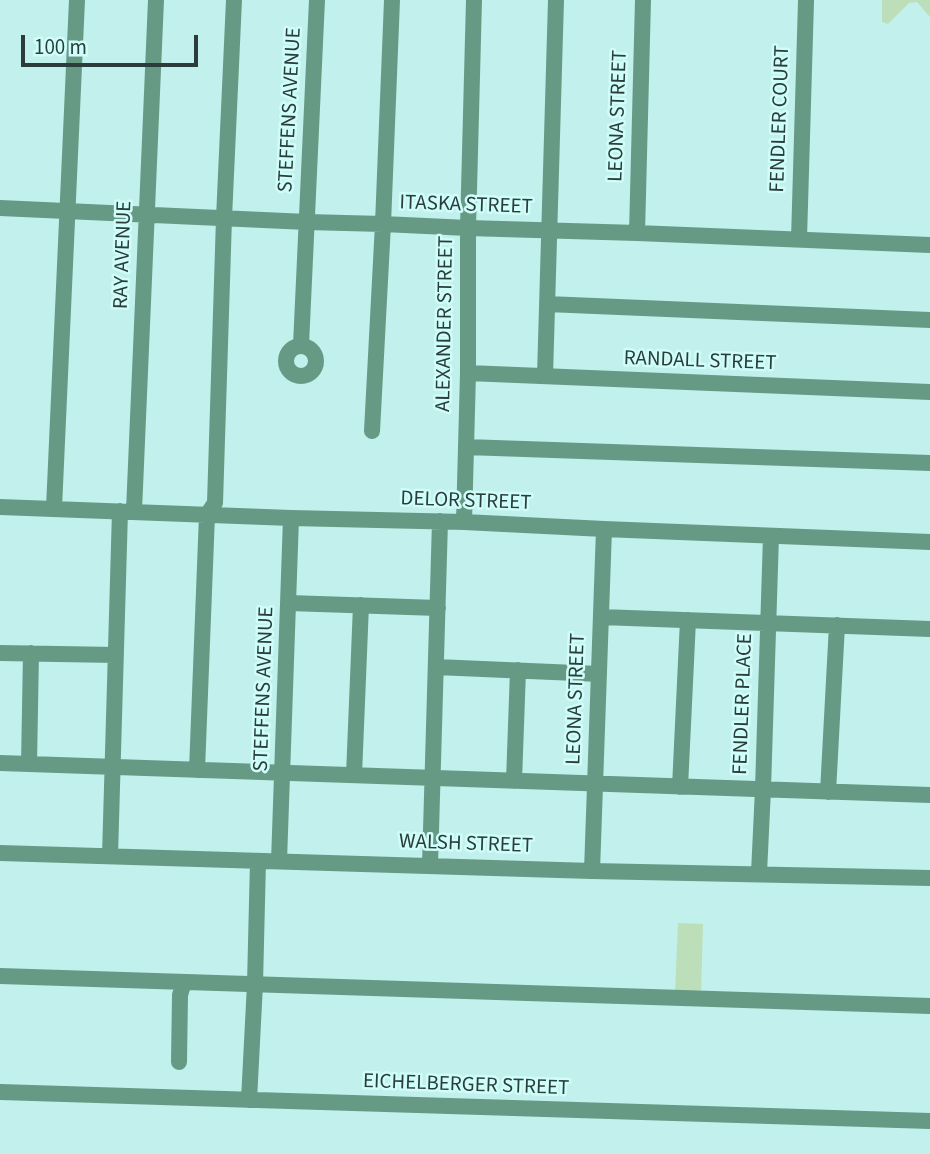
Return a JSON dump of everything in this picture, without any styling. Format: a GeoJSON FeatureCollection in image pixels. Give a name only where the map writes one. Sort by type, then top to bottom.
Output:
{"type":"FeatureCollection","features":[{"type":"Feature","properties":{"kind":"street"},"geometry":{"type":"LineString","coordinates":[[54,508],[77,0]]}},
{"type":"Feature","properties":{"kind":"street","name":"RAY AVENUE"},"geometry":{"type":"LineString","coordinates":[[110,856],[116,655],[147,214],[156,0]]}},
{"type":"Feature","properties":{"kind":"street"},"geometry":{"type":"LineString","coordinates":[[197,770],[207,514],[215,503],[234,0]]}},
{"type":"Feature","properties":{"kind":"street","name":"STEFFENS AVENUE"},"geometry":{"type":"LineString","coordinates":[[301,345],[317,0]]}},
{"type":"Feature","properties":{"kind":"street"},"geometry":{"type":"LineString","coordinates":[[372,431],[392,0]]}},
{"type":"Feature","properties":{"kind":"street","name":"ALEXANDER STREET"},"geometry":{"type":"LineString","coordinates":[[464,522],[474,0]]}},
{"type":"Feature","properties":{"kind":"street"},"geometry":{"type":"LineString","coordinates":[[545,376],[556,0]]}},
{"type":"Feature","properties":{"kind":"street","name":"LEONA STREET"},"geometry":{"type":"LineString","coordinates":[[637,233],[643,0]]}},
{"type":"Feature","properties":{"kind":"street","name":"FENDLER COURT"},"geometry":{"type":"LineString","coordinates":[[799,239],[804,0],[811,0]]}},
{"type":"Feature","properties":{"kind":"street","name":"ITASKA STREET"},"geometry":{"type":"LineString","coordinates":[[0,208],[468,229],[930,245]]}},
{"type":"Feature","properties":{"kind":"street"},"geometry":{"type":"LineString","coordinates":[[547,304],[930,320]]}},
{"type":"Feature","properties":{"kind":"street","name":"RANDALL STREET"},"geometry":{"type":"LineString","coordinates":[[468,373],[930,392]]}},
{"type":"Feature","properties":{"kind":"street"},"geometry":{"type":"LineString","coordinates":[[466,447],[930,463]]}},
{"type":"Feature","properties":{"kind":"street","name":"DELOR STREET"},"geometry":{"type":"LineString","coordinates":[[0,507],[440,521],[930,542]]}},
{"type":"Feature","properties":{"kind":"street","name":"STEFFENS AVENUE"},"geometry":{"type":"LineString","coordinates":[[279,861],[291,517]]}},
{"type":"Feature","properties":{"kind":"street"},"geometry":{"type":"LineString","coordinates":[[430,865],[440,521]]}},
{"type":"Feature","properties":{"kind":"street","name":"LEONA STREET"},"geometry":{"type":"LineString","coordinates":[[592,871],[604,529]]}},
{"type":"Feature","properties":{"kind":"street","name":"FENDLER PLACE"},"geometry":{"type":"LineString","coordinates":[[759,873],[771,536]]}},
{"type":"Feature","properties":{"kind":"street"},"geometry":{"type":"LineString","coordinates":[[289,603],[438,608]]}},
{"type":"Feature","properties":{"kind":"street"},"geometry":{"type":"LineString","coordinates":[[354,775],[361,606]]}},
{"type":"Feature","properties":{"kind":"street"},"geometry":{"type":"LineString","coordinates":[[601,617],[930,629]]}},
{"type":"Feature","properties":{"kind":"street"},"geometry":{"type":"LineString","coordinates":[[680,787],[688,620]]}},
{"type":"Feature","properties":{"kind":"street"},"geometry":{"type":"LineString","coordinates":[[828,792],[837,625]]}},
{"type":"Feature","properties":{"kind":"street"},"geometry":{"type":"LineString","coordinates":[[0,653],[116,655]]}},
{"type":"Feature","properties":{"kind":"street"},"geometry":{"type":"LineString","coordinates":[[29,764],[31,653]]}},
{"type":"Feature","properties":{"kind":"street"},"geometry":{"type":"LineString","coordinates":[[436,667],[599,674]]}},
{"type":"Feature","properties":{"kind":"street"},"geometry":{"type":"LineString","coordinates":[[514,781],[518,670]]}},
{"type":"Feature","properties":{"kind":"street"},"geometry":{"type":"LineString","coordinates":[[0,763],[930,795]]}},
{"type":"Feature","properties":{"kind":"street","name":"WALSH STREET"},"geometry":{"type":"LineString","coordinates":[[0,853],[930,878]]}},
{"type":"Feature","properties":{"kind":"street"},"geometry":{"type":"LineString","coordinates":[[249,1100],[258,861]]}},
{"type":"Feature","properties":{"kind":"street"},"geometry":{"type":"LineString","coordinates":[[0,976],[930,1006]]}},
{"type":"Feature","properties":{"kind":"street"},"geometry":{"type":"LineString","coordinates":[[179,1062],[180,995],[184,982]]}},
{"type":"Feature","properties":{"kind":"street","name":"EICHELBERGER STREET"},"geometry":{"type":"LineString","coordinates":[[0,1092],[930,1121]]}},
{"type":"Feature","properties":{"kind":"green space"},"geometry":{"type":"Polygon","coordinates":[[[882,0],[930,0],[930,17],[917,2],[909,3],[888,24],[882,22],[882,0]]]}},
{"type":"Feature","properties":{"kind":"green space"},"geometry":{"type":"Polygon","coordinates":[[[678,923],[703,924],[701,993],[675,992],[678,923]]]}}]}
